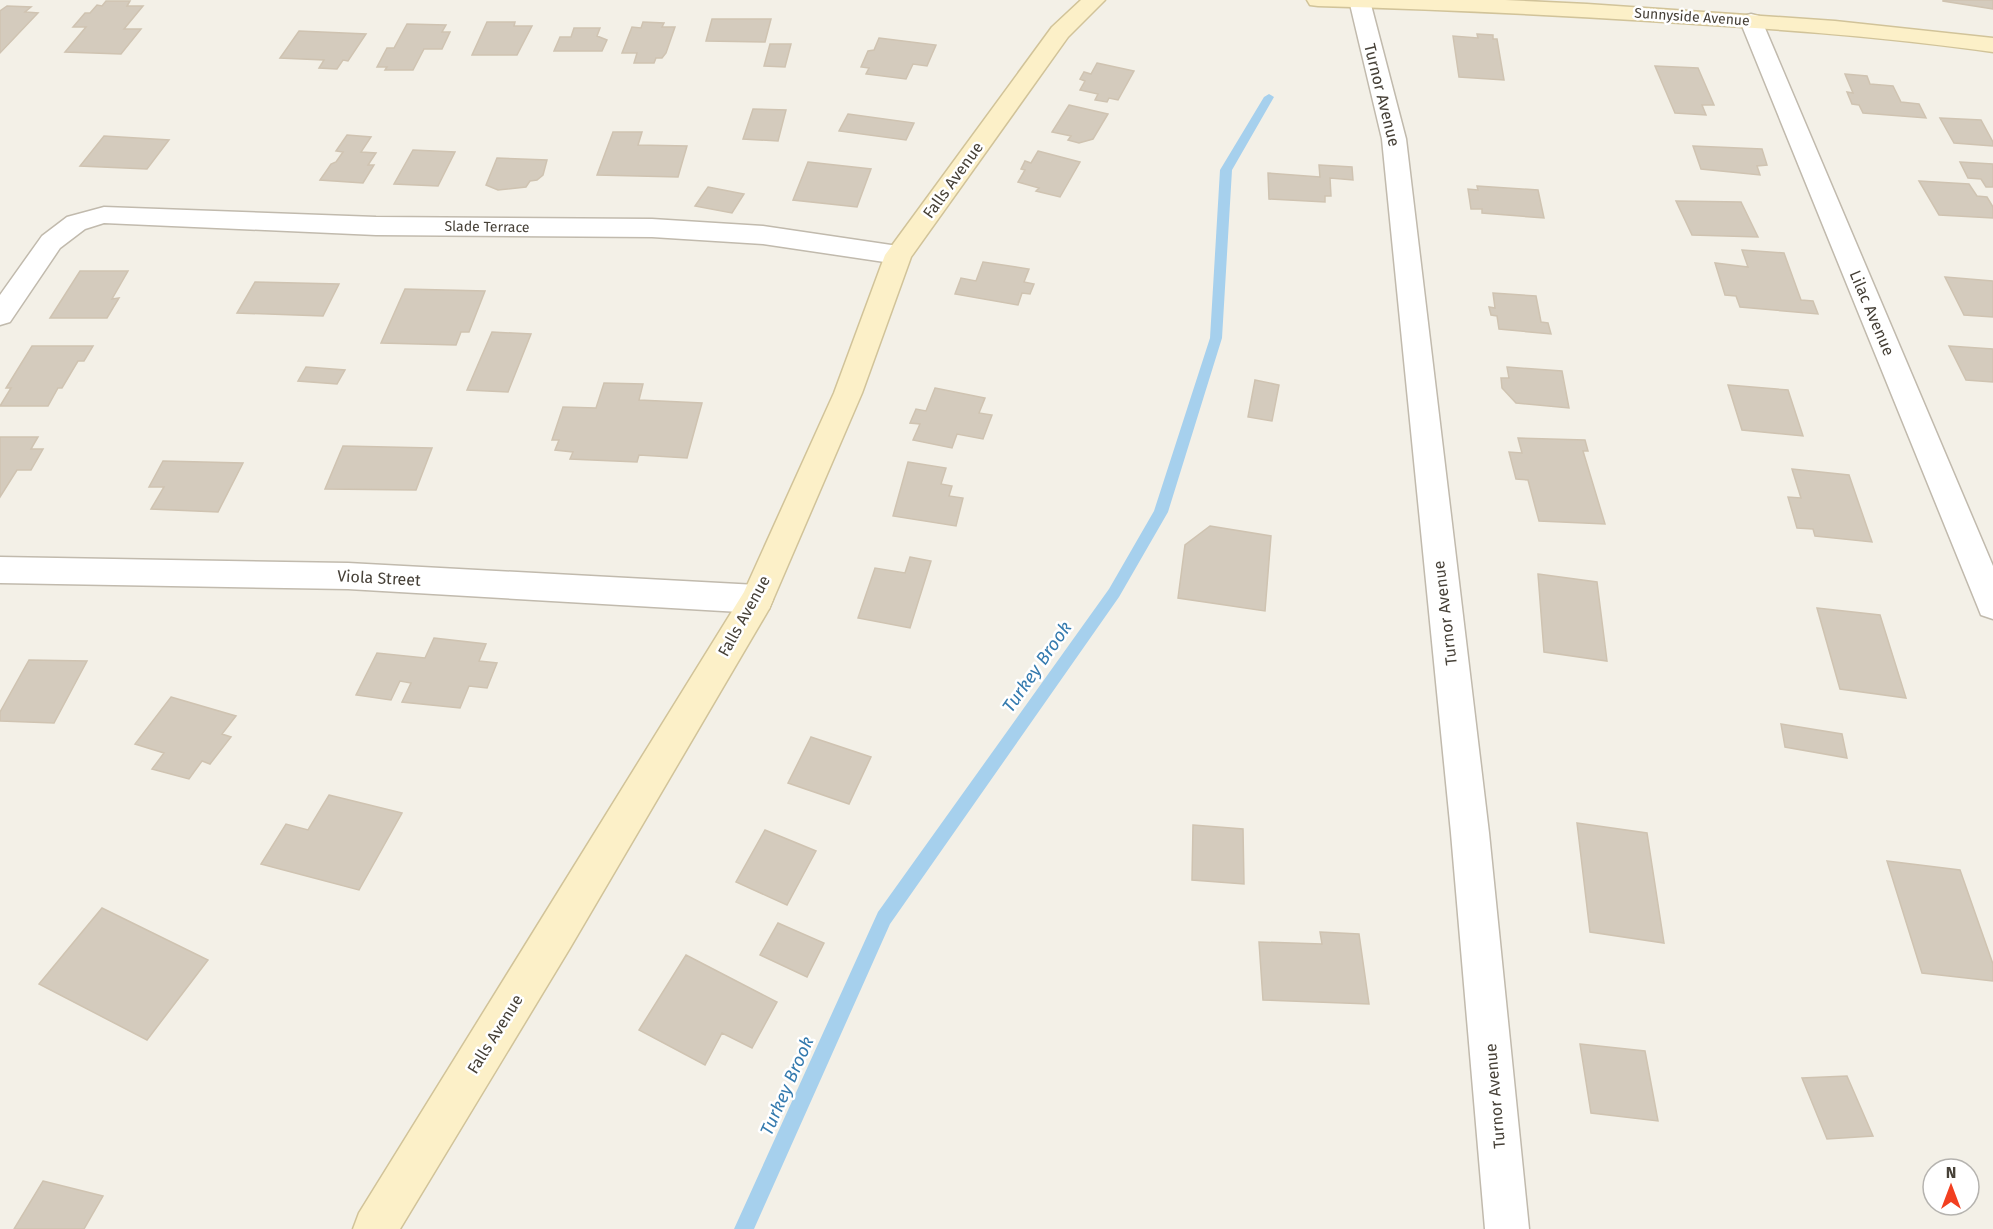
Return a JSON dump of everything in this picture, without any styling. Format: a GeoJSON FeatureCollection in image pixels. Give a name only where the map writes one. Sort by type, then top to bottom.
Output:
{"type":"FeatureCollection","features":[{"type":"Feature","properties":{"kind":"main road","name":"Falls Avenue"},"geometry":{"type":"LineString","coordinates":[[375,1229],[550,944],[757,599],[848,393],[898,255],[1060,32],[1094,0]]}},
{"type":"Feature","properties":{"kind":"main road","name":"Sunnyside Avenue"},"geometry":{"type":"LineString","coordinates":[[1318,0],[1548,4],[1916,34],[1993,45]]}},
{"type":"Feature","properties":{"kind":"street","name":"Turnor Avenue"},"geometry":{"type":"LineString","coordinates":[[1359,1],[1394,139],[1470,834],[1507,1229]]}},
{"type":"Feature","properties":{"kind":"street","name":"Lilac Avenue"},"geometry":{"type":"LineString","coordinates":[[1751,21],[1993,605]]}},
{"type":"Feature","properties":{"kind":"street","name":"Slade Terrace"},"geometry":{"type":"LineString","coordinates":[[0,315],[51,242],[76,223],[104,215],[376,226],[652,228],[763,235],[898,255]]}},
{"type":"Feature","properties":{"kind":"street","name":"Viola Street"},"geometry":{"type":"LineString","coordinates":[[0,570],[348,576],[757,599]]}},
{"type":"Feature","properties":{"kind":"building"},"geometry":{"type":"Polygon","coordinates":[[[1993,0],[1993,9],[1943,1],[1993,0]]]}},
{"type":"Feature","properties":{"kind":"building"},"geometry":{"type":"Polygon","coordinates":[[[106,1],[130,1],[127,6],[143,6],[124,29],[141,29],[121,54],[65,52],[86,27],[73,27],[85,13],[90,13],[97,5],[102,6],[106,1]]]}},
{"type":"Feature","properties":{"kind":"building"},"geometry":{"type":"Polygon","coordinates":[[[7,6],[31,7],[25,12],[38,13],[0,53],[0,11],[7,6]]]}},
{"type":"Feature","properties":{"kind":"building"},"geometry":{"type":"Polygon","coordinates":[[[712,19],[771,19],[765,42],[706,41],[712,19]]]}},
{"type":"Feature","properties":{"kind":"building"},"geometry":{"type":"Polygon","coordinates":[[[487,22],[515,22],[514,26],[532,26],[517,55],[472,55],[487,22]]]}},
{"type":"Feature","properties":{"kind":"building"},"geometry":{"type":"Polygon","coordinates":[[[643,22],[664,23],[662,27],[675,27],[666,53],[662,58],[656,58],[654,63],[634,63],[637,53],[622,53],[632,27],[641,28],[643,22]]]}},
{"type":"Feature","properties":{"kind":"building"},"geometry":{"type":"Polygon","coordinates":[[[407,24],[446,25],[442,32],[450,32],[442,49],[424,49],[413,70],[385,70],[387,67],[377,67],[387,48],[394,48],[407,24]]]}},
{"type":"Feature","properties":{"kind":"building"},"geometry":{"type":"Polygon","coordinates":[[[574,28],[600,28],[597,36],[607,40],[602,51],[554,51],[560,37],[571,37],[574,28]]]}},
{"type":"Feature","properties":{"kind":"building"},"geometry":{"type":"Polygon","coordinates":[[[299,31],[366,34],[348,61],[343,60],[337,69],[319,68],[324,60],[280,58],[299,31]]]}},
{"type":"Feature","properties":{"kind":"building"},"geometry":{"type":"Polygon","coordinates":[[[1477,34],[1493,35],[1493,39],[1497,39],[1504,80],[1459,77],[1453,36],[1478,38],[1477,34]]]}},
{"type":"Feature","properties":{"kind":"building"},"geometry":{"type":"Polygon","coordinates":[[[879,38],[936,45],[927,66],[913,64],[906,79],[866,74],[869,68],[861,67],[868,51],[874,50],[879,38]]]}},
{"type":"Feature","properties":{"kind":"building"},"geometry":{"type":"Polygon","coordinates":[[[770,44],[791,44],[785,67],[764,66],[770,44]]]}},
{"type":"Feature","properties":{"kind":"building"},"geometry":{"type":"Polygon","coordinates":[[[1097,63],[1134,71],[1118,100],[1109,98],[1107,102],[1095,100],[1098,94],[1080,90],[1085,81],[1080,79],[1084,72],[1091,74],[1097,63]]]}},
{"type":"Feature","properties":{"kind":"building"},"geometry":{"type":"Polygon","coordinates":[[[1655,66],[1698,68],[1714,105],[1702,105],[1706,115],[1675,113],[1655,66]]]}},
{"type":"Feature","properties":{"kind":"building"},"geometry":{"type":"Polygon","coordinates":[[[1845,74],[1867,76],[1870,84],[1893,86],[1901,102],[1919,104],[1926,118],[1863,113],[1859,105],[1852,104],[1847,92],[1853,93],[1845,74]]]}},
{"type":"Feature","properties":{"kind":"building"},"geometry":{"type":"Polygon","coordinates":[[[1069,105],[1108,114],[1093,139],[1079,143],[1068,140],[1071,136],[1052,132],[1069,105]]]}},
{"type":"Feature","properties":{"kind":"building"},"geometry":{"type":"Polygon","coordinates":[[[753,109],[786,110],[778,141],[743,139],[753,109]]]}},
{"type":"Feature","properties":{"kind":"building"},"geometry":{"type":"Polygon","coordinates":[[[848,114],[914,123],[906,140],[839,131],[848,114]]]}},
{"type":"Feature","properties":{"kind":"building"},"geometry":{"type":"Polygon","coordinates":[[[1940,118],[1981,120],[1993,146],[1954,143],[1940,118]]]}},
{"type":"Feature","properties":{"kind":"building"},"geometry":{"type":"Polygon","coordinates":[[[613,132],[642,132],[638,145],[687,146],[678,177],[597,175],[613,132]]]}},
{"type":"Feature","properties":{"kind":"building"},"geometry":{"type":"Polygon","coordinates":[[[347,135],[371,137],[361,152],[376,153],[368,165],[374,165],[363,183],[320,180],[343,152],[336,151],[347,135]]]}},
{"type":"Feature","properties":{"kind":"building"},"geometry":{"type":"Polygon","coordinates":[[[104,136],[169,140],[147,169],[80,166],[104,136]]]}},
{"type":"Feature","properties":{"kind":"building"},"geometry":{"type":"Polygon","coordinates":[[[1693,146],[1762,149],[1767,165],[1757,166],[1760,175],[1701,169],[1693,146]]]}},
{"type":"Feature","properties":{"kind":"building"},"geometry":{"type":"Polygon","coordinates":[[[413,150],[455,152],[438,186],[394,184],[413,150]]]}},
{"type":"Feature","properties":{"kind":"building"},"geometry":{"type":"Polygon","coordinates":[[[1038,151],[1080,162],[1060,197],[1036,191],[1039,188],[1018,182],[1025,170],[1021,169],[1025,161],[1031,163],[1038,151]]]}},
{"type":"Feature","properties":{"kind":"building"},"geometry":{"type":"Polygon","coordinates":[[[497,158],[547,160],[543,175],[537,180],[530,181],[526,187],[498,190],[486,185],[497,158]]]}},
{"type":"Feature","properties":{"kind":"building"},"geometry":{"type":"Polygon","coordinates":[[[808,162],[871,169],[857,207],[793,200],[808,162]]]}},
{"type":"Feature","properties":{"kind":"building"},"geometry":{"type":"Polygon","coordinates":[[[1960,162],[1993,164],[1993,187],[1986,187],[1981,179],[1968,178],[1960,162]]]}},
{"type":"Feature","properties":{"kind":"building"},"geometry":{"type":"Polygon","coordinates":[[[1319,165],[1352,167],[1353,180],[1330,178],[1331,196],[1325,196],[1325,202],[1269,199],[1268,173],[1320,177],[1319,165]]]}},
{"type":"Feature","properties":{"kind":"building"},"geometry":{"type":"Polygon","coordinates":[[[1919,181],[1969,184],[1977,196],[1987,197],[1993,207],[1993,218],[1939,215],[1919,181]]]}},
{"type":"Feature","properties":{"kind":"building"},"geometry":{"type":"Polygon","coordinates":[[[1477,186],[1538,190],[1544,218],[1482,213],[1482,209],[1471,209],[1468,189],[1478,190],[1477,186]]]}},
{"type":"Feature","properties":{"kind":"building"},"geometry":{"type":"Polygon","coordinates":[[[708,187],[744,194],[732,213],[695,206],[708,187]]]}},
{"type":"Feature","properties":{"kind":"building"},"geometry":{"type":"Polygon","coordinates":[[[1676,201],[1741,202],[1758,237],[1692,235],[1676,201]]]}},
{"type":"Feature","properties":{"kind":"building"},"geometry":{"type":"Polygon","coordinates":[[[1742,250],[1784,253],[1801,300],[1813,301],[1818,314],[1740,307],[1736,296],[1725,295],[1715,263],[1748,267],[1742,250]]]}},
{"type":"Feature","properties":{"kind":"building"},"geometry":{"type":"Polygon","coordinates":[[[983,262],[1029,269],[1024,282],[1034,284],[1030,294],[1022,293],[1018,305],[955,294],[961,278],[976,281],[983,262]]]}},
{"type":"Feature","properties":{"kind":"building"},"geometry":{"type":"Polygon","coordinates":[[[80,271],[128,271],[112,299],[119,298],[107,318],[50,318],[80,271]]]}},
{"type":"Feature","properties":{"kind":"building"},"geometry":{"type":"Polygon","coordinates":[[[1945,277],[1993,281],[1993,317],[1964,315],[1945,277]]]}},
{"type":"Feature","properties":{"kind":"building"},"geometry":{"type":"Polygon","coordinates":[[[255,282],[339,284],[323,316],[237,313],[255,282]]]}},
{"type":"Feature","properties":{"kind":"building"},"geometry":{"type":"Polygon","coordinates":[[[405,289],[485,291],[469,332],[461,332],[456,345],[381,343],[405,289]]]}},
{"type":"Feature","properties":{"kind":"building"},"geometry":{"type":"Polygon","coordinates":[[[1493,293],[1536,296],[1541,322],[1548,323],[1551,334],[1499,329],[1497,316],[1491,315],[1489,307],[1495,308],[1493,293]]]}},
{"type":"Feature","properties":{"kind":"building"},"geometry":{"type":"Polygon","coordinates":[[[492,332],[531,334],[508,392],[467,390],[492,332]]]}},
{"type":"Feature","properties":{"kind":"building"},"geometry":{"type":"Polygon","coordinates":[[[32,346],[93,346],[84,361],[78,361],[48,406],[0,406],[11,388],[6,388],[32,346]]]}},
{"type":"Feature","properties":{"kind":"building"},"geometry":{"type":"Polygon","coordinates":[[[1949,346],[1993,349],[1993,382],[1966,380],[1949,346]]]}},
{"type":"Feature","properties":{"kind":"building"},"geometry":{"type":"Polygon","coordinates":[[[306,367],[345,370],[337,384],[298,381],[306,367]]]}},
{"type":"Feature","properties":{"kind":"building"},"geometry":{"type":"Polygon","coordinates":[[[1507,367],[1562,371],[1569,408],[1516,403],[1502,388],[1501,378],[1509,378],[1507,367]]]}},
{"type":"Feature","properties":{"kind":"building"},"geometry":{"type":"Polygon","coordinates":[[[1255,380],[1279,385],[1272,421],[1248,417],[1255,380]]]}},
{"type":"Feature","properties":{"kind":"building"},"geometry":{"type":"Polygon","coordinates":[[[604,383],[643,384],[639,400],[702,403],[687,458],[639,455],[637,462],[570,459],[573,452],[555,450],[559,440],[552,440],[563,407],[596,408],[604,383]]]}},
{"type":"Feature","properties":{"kind":"building"},"geometry":{"type":"Polygon","coordinates":[[[1728,385],[1788,390],[1803,436],[1742,430],[1728,385]]]}},
{"type":"Feature","properties":{"kind":"building"},"geometry":{"type":"Polygon","coordinates":[[[935,388],[985,398],[979,413],[992,415],[983,439],[957,434],[952,448],[913,440],[920,424],[910,423],[916,409],[926,411],[935,388]]]}},
{"type":"Feature","properties":{"kind":"building"},"geometry":{"type":"Polygon","coordinates":[[[0,437],[38,437],[31,449],[43,449],[31,470],[17,470],[0,497],[0,437]]]}},
{"type":"Feature","properties":{"kind":"building"},"geometry":{"type":"Polygon","coordinates":[[[1518,438],[1585,440],[1588,451],[1583,451],[1605,524],[1539,521],[1528,480],[1516,479],[1509,452],[1522,453],[1518,438]]]}},
{"type":"Feature","properties":{"kind":"building"},"geometry":{"type":"Polygon","coordinates":[[[343,446],[432,448],[416,490],[325,489],[343,446]]]}},
{"type":"Feature","properties":{"kind":"building"},"geometry":{"type":"Polygon","coordinates":[[[163,461],[243,463],[218,512],[151,509],[164,487],[149,487],[163,461]]]}},
{"type":"Feature","properties":{"kind":"building"},"geometry":{"type":"Polygon","coordinates":[[[908,462],[946,468],[941,484],[952,486],[949,496],[963,498],[956,526],[893,516],[908,462]]]}},
{"type":"Feature","properties":{"kind":"building"},"geometry":{"type":"Polygon","coordinates":[[[1792,469],[1849,475],[1872,542],[1815,536],[1813,529],[1797,528],[1788,497],[1801,498],[1792,469]]]}},
{"type":"Feature","properties":{"kind":"building"},"geometry":{"type":"Polygon","coordinates":[[[1210,526],[1271,536],[1265,611],[1178,598],[1185,545],[1210,526]]]}},
{"type":"Feature","properties":{"kind":"building"},"geometry":{"type":"Polygon","coordinates":[[[910,557],[931,561],[910,628],[858,618],[875,568],[905,573],[910,557]]]}},
{"type":"Feature","properties":{"kind":"building"},"geometry":{"type":"Polygon","coordinates":[[[1538,574],[1597,582],[1607,661],[1544,652],[1538,574]]]}},
{"type":"Feature","properties":{"kind":"building"},"geometry":{"type":"Polygon","coordinates":[[[1817,608],[1880,615],[1906,698],[1840,689],[1817,608]]]}},
{"type":"Feature","properties":{"kind":"building"},"geometry":{"type":"Polygon","coordinates":[[[434,638],[486,644],[479,661],[497,663],[487,688],[469,686],[460,708],[402,702],[411,683],[400,681],[391,700],[356,695],[377,653],[425,658],[434,638]]]}},
{"type":"Feature","properties":{"kind":"building"},"geometry":{"type":"Polygon","coordinates":[[[29,660],[87,661],[54,723],[0,721],[0,712],[29,660]]]}},
{"type":"Feature","properties":{"kind":"building"},"geometry":{"type":"Polygon","coordinates":[[[171,697],[236,716],[222,734],[231,737],[210,764],[202,761],[189,779],[152,769],[164,753],[135,744],[171,697]]]}},
{"type":"Feature","properties":{"kind":"building"},"geometry":{"type":"Polygon","coordinates":[[[1781,724],[1842,734],[1847,758],[1785,747],[1781,724]]]}},
{"type":"Feature","properties":{"kind":"building"},"geometry":{"type":"Polygon","coordinates":[[[811,737],[871,757],[849,804],[788,783],[811,737]]]}},
{"type":"Feature","properties":{"kind":"building"},"geometry":{"type":"Polygon","coordinates":[[[329,795],[402,813],[359,890],[261,864],[286,824],[308,830],[329,795]]]}},
{"type":"Feature","properties":{"kind":"building"},"geometry":{"type":"Polygon","coordinates":[[[1577,823],[1647,833],[1664,943],[1590,932],[1577,823]]]}},
{"type":"Feature","properties":{"kind":"building"},"geometry":{"type":"Polygon","coordinates":[[[1193,825],[1243,829],[1244,884],[1192,880],[1193,825]]]}},
{"type":"Feature","properties":{"kind":"building"},"geometry":{"type":"Polygon","coordinates":[[[765,830],[816,851],[787,905],[736,882],[765,830]]]}},
{"type":"Feature","properties":{"kind":"building"},"geometry":{"type":"Polygon","coordinates":[[[1887,861],[1960,870],[1993,964],[1993,981],[1922,973],[1887,861]]]}},
{"type":"Feature","properties":{"kind":"building"},"geometry":{"type":"Polygon","coordinates":[[[102,908],[208,960],[147,1040],[39,984],[102,908]]]}},
{"type":"Feature","properties":{"kind":"building"},"geometry":{"type":"Polygon","coordinates":[[[778,923],[824,943],[807,977],[760,955],[778,923]]]}},
{"type":"Feature","properties":{"kind":"building"},"geometry":{"type":"Polygon","coordinates":[[[1320,932],[1359,934],[1369,1004],[1263,1000],[1259,942],[1322,944],[1320,932]]]}},
{"type":"Feature","properties":{"kind":"building"},"geometry":{"type":"Polygon","coordinates":[[[686,955],[777,1002],[752,1048],[722,1033],[705,1065],[639,1030],[686,955]]]}},
{"type":"Feature","properties":{"kind":"building"},"geometry":{"type":"Polygon","coordinates":[[[1580,1044],[1645,1051],[1658,1121],[1591,1113],[1580,1044]]]}},
{"type":"Feature","properties":{"kind":"building"},"geometry":{"type":"Polygon","coordinates":[[[1847,1076],[1873,1136],[1827,1139],[1802,1078],[1847,1076]]]}},
{"type":"Feature","properties":{"kind":"building"},"geometry":{"type":"Polygon","coordinates":[[[43,1181],[103,1196],[84,1229],[14,1229],[43,1181]]]}},
{"type":"Feature","properties":{"kind":"waterway","name":"Turkey Brook"},"geometry":{"type":"LineString","coordinates":[[744,1229],[884,918],[1114,593],[1161,512],[1216,338],[1226,170],[1269,97]]}}]}
